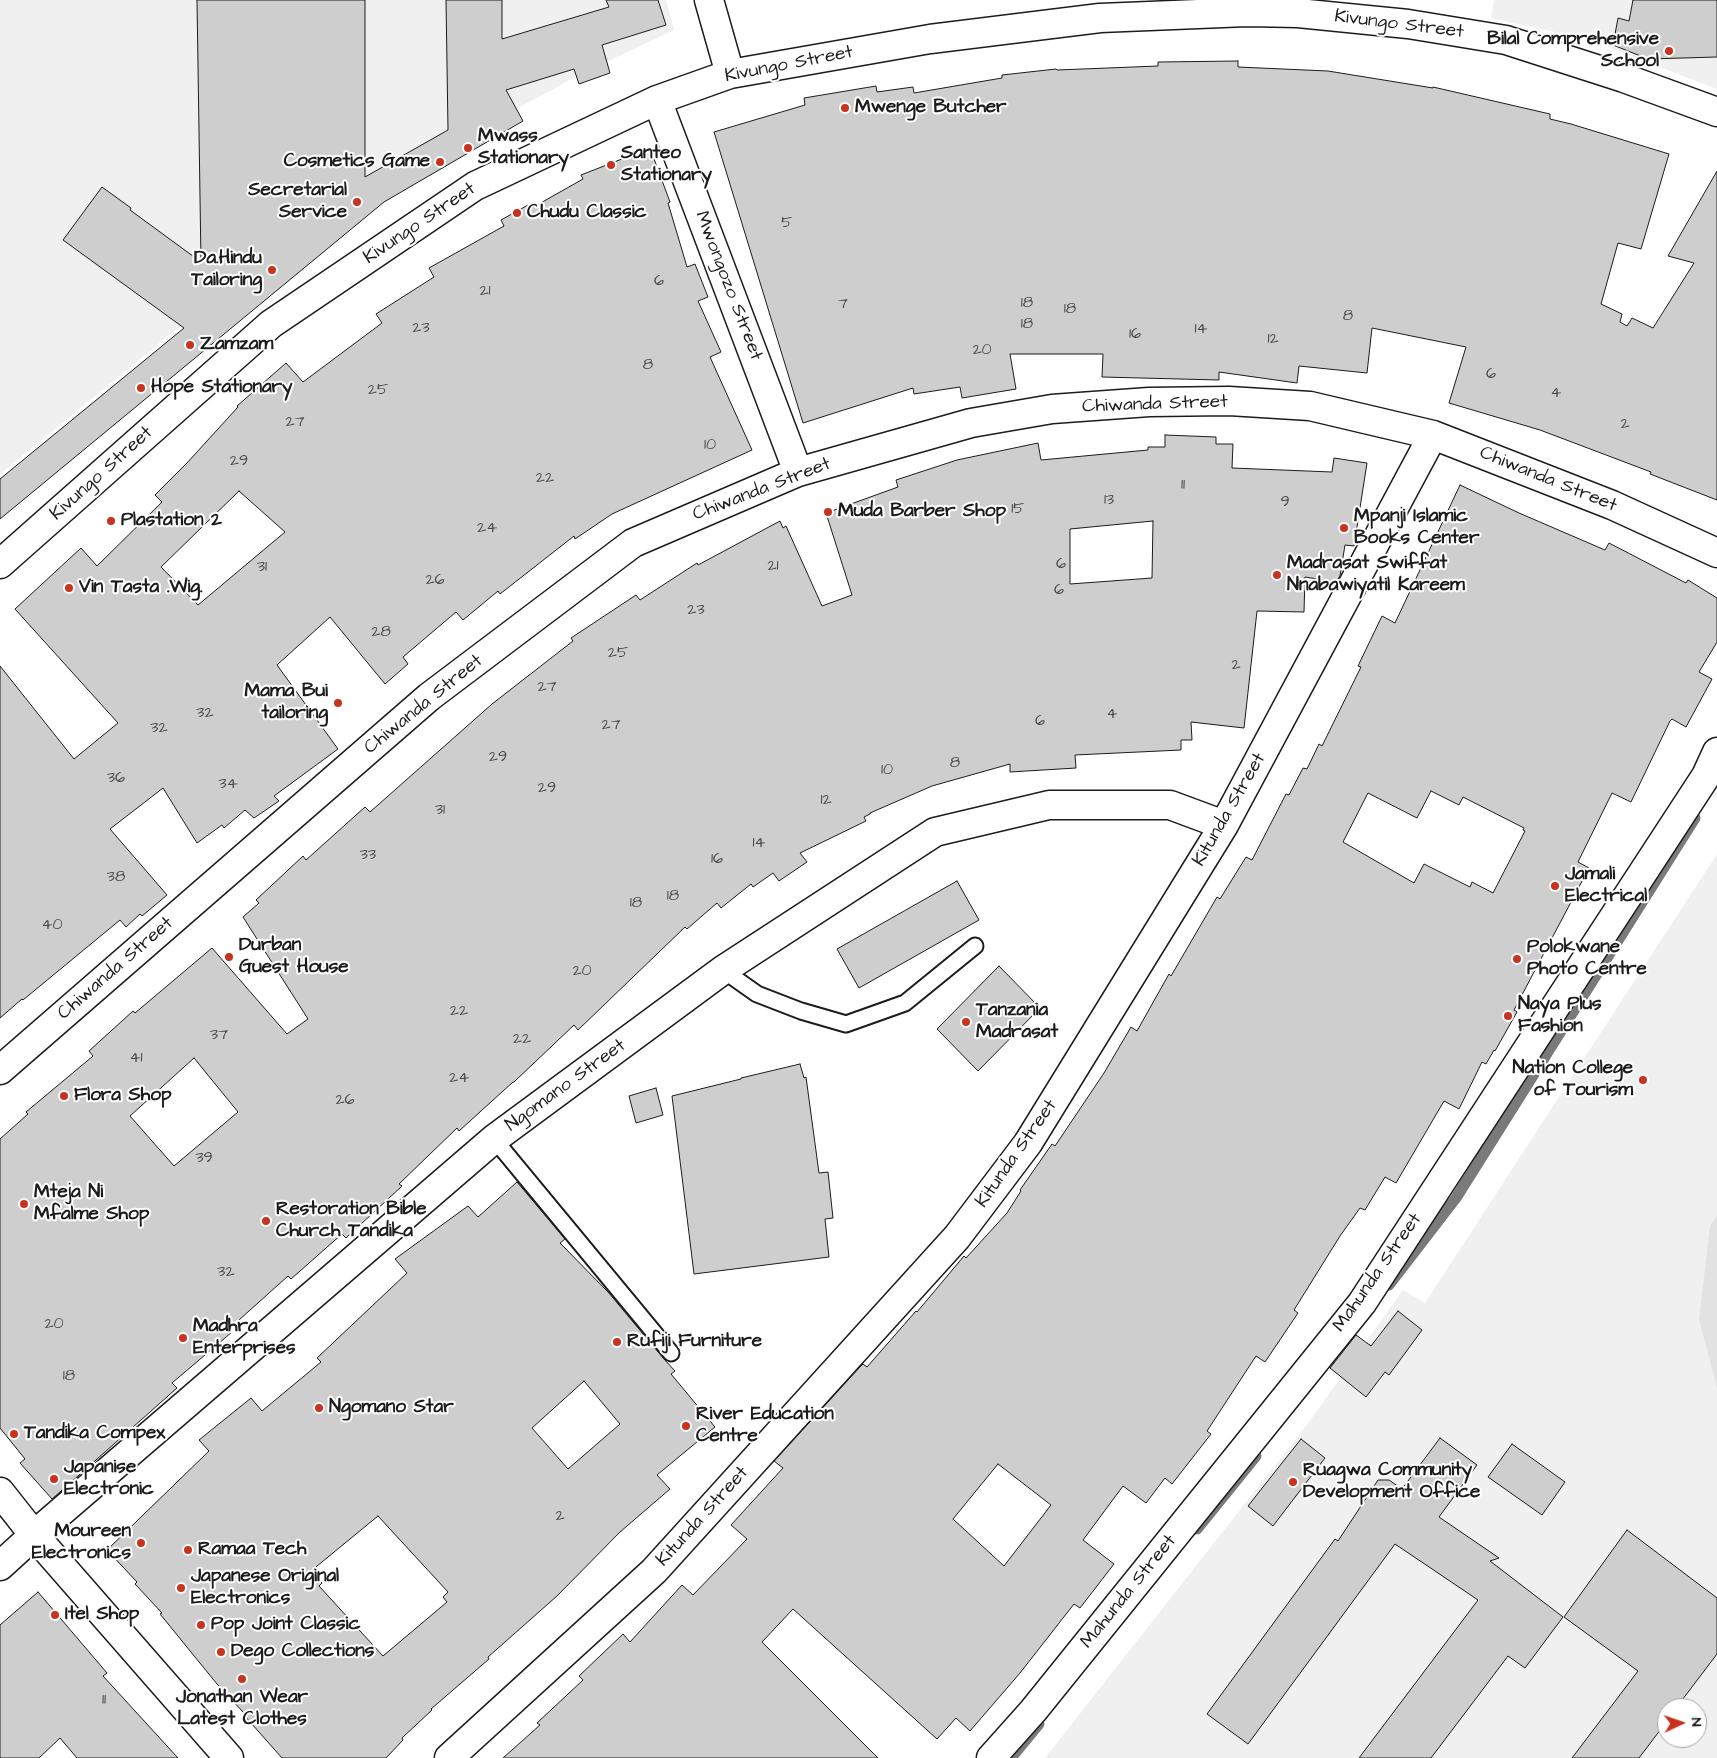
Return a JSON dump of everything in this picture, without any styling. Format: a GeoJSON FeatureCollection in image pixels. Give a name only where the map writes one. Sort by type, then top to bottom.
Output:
{"type":"FeatureCollection","features":[{"type":"Feature","properties":{"kind":"street"},"geometry":{"type":"LineString","coordinates":[[709,0],[730,74]]}},
{"type":"Feature","properties":{"kind":"street","name":"Kivungo Street"},"geometry":{"type":"LineString","coordinates":[[0,564],[270,324],[475,186],[657,100],[730,74],[930,39],[1100,18],[1247,12],[1298,13],[1408,24],[1506,40],[1624,78],[1717,112]]}},
{"type":"Feature","properties":{"kind":"street","name":"Mwongozo Street"},"geometry":{"type":"LineString","coordinates":[[657,100],[798,472]]}},
{"type":"Feature","properties":{"kind":"street","name":"Chiwanda Street"},"geometry":{"type":"LineString","coordinates":[[0,1070],[429,697],[633,542],[798,472],[972,423],[1052,409],[1149,402],[1230,401],[1310,406],[1433,435],[1612,505],[1717,552]]}},
{"type":"Feature","properties":{"kind":"street","name":"Kitunda Street"},"geometry":{"type":"LineString","coordinates":[[449,1758],[654,1571],[957,1237],[1028,1143],[1224,825],[1433,435]]}},
{"type":"Feature","properties":{"kind":"street","name":"Mahunda Street"},"geometry":{"type":"LineString","coordinates":[[991,1758],[1039,1704],[1362,1303],[1700,784],[1717,752]]}},
{"type":"Feature","properties":{"kind":"street","name":"Ngomano Street"},"geometry":{"type":"LineString","coordinates":[[0,1566],[494,1139],[723,970],[935,832],[1049,805],[1170,806],[1224,825]]}},
{"type":"Feature","properties":{"kind":"street"},"geometry":{"type":"LineString","coordinates":[[0,1492],[34,1535],[229,1758]]}},
{"type":"Feature","properties":{"kind":"lane"},"geometry":{"type":"LineString","coordinates":[[723,970],[757,994],[801,1011],[846,1024],[905,1003],[975,946]]}},
{"type":"Feature","properties":{"kind":"lane"},"geometry":{"type":"LineString","coordinates":[[494,1139],[671,1353]]}},
{"type":"Feature","properties":{"kind":"shaded area"},"geometry":{"type":"Polygon","coordinates":[[[0,0],[666,0],[674,30],[583,73],[343,202],[241,276],[0,474],[0,0]]]}},
{"type":"Feature","properties":{"kind":"shaded area","name":"Bilal Comprehensive School"},"geometry":{"type":"Polygon","coordinates":[[[1494,0],[1717,0],[1717,89],[1587,39],[1491,18],[1494,0]]]}},
{"type":"Feature","properties":{"kind":"shaded area"},"geometry":{"type":"Polygon","coordinates":[[[1717,854],[1717,1758],[1045,1758],[1309,1422],[1403,1290],[1425,1303],[1717,854]]]}},
{"type":"Feature","properties":{"kind":"shaded area"},"geometry":{"type":"Polygon","coordinates":[[[1717,1215],[1717,1388],[1699,1319],[1710,1226],[1717,1215]]]}},
{"type":"Feature","properties":{"kind":"building"},"geometry":{"type":"Polygon","coordinates":[[[197,0],[365,0],[365,177],[448,130],[446,0],[502,0],[502,39],[609,7],[606,0],[658,0],[666,25],[602,45],[610,73],[579,84],[574,69],[506,90],[523,121],[384,202],[0,519],[0,479],[184,328],[63,240],[102,187],[201,262],[197,0]]]}},
{"type":"Feature","properties":{"kind":"building"},"geometry":{"type":"Polygon","coordinates":[[[1633,0],[1717,0],[1717,57],[1648,59],[1613,45],[1618,18],[1629,21],[1633,0]]]}},
{"type":"Feature","properties":{"kind":"building"},"geometry":{"type":"Polygon","coordinates":[[[1238,61],[1238,67],[1328,71],[1433,87],[1550,114],[1550,119],[1669,154],[1641,249],[1618,243],[1601,304],[1622,314],[1620,322],[1627,326],[1632,318],[1653,328],[1694,263],[1668,256],[1717,171],[1717,500],[1650,474],[1651,472],[1540,430],[1449,403],[1466,347],[1372,328],[1367,373],[1299,366],[1297,383],[1219,372],[1219,380],[1102,377],[1103,354],[1010,354],[1016,389],[962,398],[960,387],[914,394],[913,388],[803,423],[714,132],[805,105],[804,98],[876,86],[877,92],[913,87],[914,93],[1002,78],[1002,75],[1056,69],[1158,66],[1158,62],[1238,61]]]}},
{"type":"Feature","properties":{"kind":"building"},"geometry":{"type":"Polygon","coordinates":[[[650,148],[670,202],[668,203],[687,267],[695,264],[708,297],[698,301],[721,352],[710,357],[752,450],[612,514],[575,539],[574,536],[500,594],[498,591],[463,620],[456,612],[403,657],[408,664],[385,684],[330,617],[277,665],[338,749],[274,796],[279,801],[254,818],[245,810],[224,828],[222,825],[197,843],[163,788],[110,829],[167,895],[142,916],[140,914],[126,927],[120,920],[0,1018],[0,666],[74,759],[118,723],[15,609],[81,548],[97,566],[162,502],[155,495],[186,464],[237,406],[286,363],[303,382],[382,323],[376,314],[434,277],[429,268],[504,226],[501,220],[528,205],[530,209],[583,179],[581,175],[650,148]],[[239,491],[161,567],[198,605],[285,532],[239,491]]]}},
{"type":"Feature","properties":{"kind":"building"},"geometry":{"type":"Polygon","coordinates":[[[1165,435],[1216,437],[1216,444],[1233,444],[1232,468],[1332,472],[1334,458],[1367,463],[1354,546],[1345,545],[1340,576],[1336,582],[1305,577],[1304,612],[1257,611],[1244,728],[1191,722],[1192,740],[1181,740],[1181,750],[1075,755],[1076,768],[1010,772],[1010,764],[932,786],[870,813],[864,817],[866,821],[800,853],[807,862],[779,881],[773,873],[753,887],[751,884],[721,908],[717,903],[687,929],[685,927],[578,1030],[574,1025],[459,1131],[457,1128],[399,1184],[402,1186],[346,1238],[342,1234],[291,1279],[288,1276],[229,1329],[232,1332],[172,1383],[177,1388],[52,1499],[20,1463],[25,1459],[0,1428],[0,1139],[28,1114],[26,1112],[93,1056],[89,1051],[133,1011],[135,1013],[212,948],[287,1034],[308,1019],[243,917],[259,903],[256,900],[303,856],[306,860],[365,807],[370,812],[492,704],[573,641],[571,638],[636,595],[640,600],[697,563],[698,565],[780,521],[783,528],[786,526],[822,606],[852,595],[826,513],[898,487],[896,480],[957,460],[1038,443],[1041,460],[1148,450],[1148,447],[1165,447],[1165,435]],[[1153,521],[1070,529],[1070,584],[1152,578],[1153,521]],[[194,1058],[130,1116],[174,1166],[238,1112],[194,1058]]]}},
{"type":"Feature","properties":{"kind":"building"},"geometry":{"type":"Polygon","coordinates":[[[1460,485],[1605,550],[1609,543],[1686,583],[1688,580],[1717,598],[1717,642],[1699,672],[1712,679],[1686,727],[1672,719],[1670,721],[1631,802],[1612,793],[1578,862],[1589,868],[1514,1010],[1517,1012],[1486,1064],[1482,1062],[1459,1109],[1444,1101],[1396,1183],[1385,1177],[1365,1210],[1360,1208],[1340,1236],[1294,1310],[1298,1313],[1265,1362],[1256,1356],[1207,1431],[1211,1434],[1172,1484],[1165,1478],[1146,1503],[1123,1486],[1083,1540],[1114,1564],[1080,1608],[1074,1604],[1020,1673],[970,1731],[956,1718],[937,1739],[793,1609],[762,1642],[878,1758],[503,1758],[540,1725],[537,1723],[583,1680],[579,1676],[623,1634],[630,1642],[682,1585],[693,1595],[747,1539],[731,1525],[783,1468],[774,1461],[859,1368],[863,1364],[867,1367],[964,1256],[966,1258],[1007,1213],[1020,1190],[1052,1144],[1055,1146],[1104,1073],[1131,1027],[1137,1031],[1169,974],[1171,976],[1217,897],[1220,899],[1246,857],[1252,860],[1286,794],[1289,795],[1303,768],[1307,769],[1319,744],[1322,746],[1361,667],[1358,666],[1382,616],[1395,623],[1460,485]],[[1431,791],[1417,818],[1368,793],[1343,842],[1414,883],[1424,864],[1470,887],[1472,882],[1493,893],[1525,831],[1523,830],[1524,828],[1463,797],[1459,805],[1431,791]],[[998,1464],[953,1519],[1004,1566],[1051,1505],[998,1464]]]}},
{"type":"Feature","properties":{"kind":"building"},"geometry":{"type":"Polygon","coordinates":[[[957,881],[979,920],[859,988],[837,949],[957,881]]]}},
{"type":"Feature","properties":{"kind":"building"},"geometry":{"type":"Polygon","coordinates":[[[999,966],[1040,1008],[978,1071],[937,1029],[999,966]]]}},
{"type":"Feature","properties":{"kind":"building"},"geometry":{"type":"Polygon","coordinates":[[[800,1064],[804,1078],[806,1077],[819,1173],[828,1172],[833,1218],[825,1219],[829,1257],[694,1274],[672,1096],[800,1064]]]}},
{"type":"Feature","properties":{"kind":"building"},"geometry":{"type":"Polygon","coordinates":[[[656,1088],[663,1115],[636,1123],[629,1096],[656,1088]]]}},
{"type":"Feature","properties":{"kind":"building"},"geometry":{"type":"Polygon","coordinates":[[[517,1182],[565,1239],[560,1243],[608,1292],[675,1371],[671,1374],[715,1427],[657,1475],[670,1489],[620,1532],[557,1596],[488,1657],[489,1659],[431,1709],[402,1738],[403,1740],[386,1758],[282,1758],[217,1684],[160,1614],[162,1613],[135,1584],[137,1582],[107,1550],[209,1451],[199,1440],[251,1398],[262,1411],[321,1362],[317,1358],[407,1273],[395,1259],[468,1206],[478,1217],[517,1182]],[[584,1381],[532,1428],[568,1469],[620,1424],[584,1381]],[[378,1516],[311,1571],[322,1583],[319,1586],[383,1656],[447,1602],[443,1597],[448,1592],[378,1516]]]}},
{"type":"Feature","properties":{"kind":"building"},"geometry":{"type":"Polygon","coordinates":[[[1398,1311],[1422,1330],[1389,1375],[1385,1372],[1366,1397],[1330,1368],[1356,1335],[1371,1346],[1398,1311]]]}},
{"type":"Feature","properties":{"kind":"building"},"geometry":{"type":"Polygon","coordinates":[[[1440,1438],[1477,1465],[1439,1517],[1499,1558],[1490,1561],[1563,1617],[1525,1668],[1508,1656],[1431,1758],[1359,1758],[1478,1600],[1395,1544],[1248,1744],[1207,1714],[1335,1539],[1338,1541],[1378,1480],[1389,1480],[1402,1489],[1440,1438]]]}},
{"type":"Feature","properties":{"kind":"building"},"geometry":{"type":"Polygon","coordinates":[[[1301,1439],[1325,1458],[1273,1526],[1248,1506],[1301,1439]]]}},
{"type":"Feature","properties":{"kind":"building"},"geometry":{"type":"Polygon","coordinates":[[[1512,1444],[1565,1482],[1542,1515],[1488,1477],[1512,1444]]]}},
{"type":"Feature","properties":{"kind":"building"},"geometry":{"type":"Polygon","coordinates":[[[1627,1530],[1717,1598],[1717,1654],[1684,1698],[1657,1698],[1657,1734],[1639,1758],[1572,1758],[1638,1671],[1564,1617],[1627,1530]]]}},
{"type":"Feature","properties":{"kind":"building"},"geometry":{"type":"Polygon","coordinates":[[[38,1592],[107,1673],[103,1676],[178,1758],[77,1758],[60,1738],[39,1758],[0,1758],[0,1625],[38,1592]]]}},
{"type":"Feature","properties":{"kind":"waterway"},"geometry":{"type":"LineString","coordinates":[[1389,1285],[1456,1198],[1695,818]]}},
{"type":"Feature","properties":{"kind":"waterway"},"geometry":{"type":"LineString","coordinates":[[1197,1529],[1256,1456]]}},
{"type":"Feature","properties":{"kind":"waterway"},"geometry":{"type":"LineString","coordinates":[[1011,1758],[1039,1724]]}},
{"type":"Feature","properties":{"kind":"place","name":"Bilal Comprehensive School"},"geometry":{"type":"Point","coordinates":[1669,51]}},
{"type":"Feature","properties":{"kind":"place","name":"Mwenge Butcher"},"geometry":{"type":"Point","coordinates":[845,108]}},
{"type":"Feature","properties":{"kind":"place","name":"Mwass Stationary"},"geometry":{"type":"Point","coordinates":[468,148]}},
{"type":"Feature","properties":{"kind":"place","name":"Cosmetics Game"},"geometry":{"type":"Point","coordinates":[440,162]}},
{"type":"Feature","properties":{"kind":"place","name":"Santeo Stationary"},"geometry":{"type":"Point","coordinates":[611,165]}},
{"type":"Feature","properties":{"kind":"place","name":"Secretarial Service"},"geometry":{"type":"Point","coordinates":[357,202]}},
{"type":"Feature","properties":{"kind":"place","name":"Chudu Classic"},"geometry":{"type":"Point","coordinates":[517,213]}},
{"type":"Feature","properties":{"kind":"place","name":"Da.Hindu Tailoring"},"geometry":{"type":"Point","coordinates":[272,270]}},
{"type":"Feature","properties":{"kind":"place","name":"Zamzam"},"geometry":{"type":"Point","coordinates":[190,345]}},
{"type":"Feature","properties":{"kind":"place","name":"Hope Stationary"},"geometry":{"type":"Point","coordinates":[141,388]}},
{"type":"Feature","properties":{"kind":"place","name":"Muda Barber Shop"},"geometry":{"type":"Point","coordinates":[828,512]}},
{"type":"Feature","properties":{"kind":"place","name":"Plastation 2"},"geometry":{"type":"Point","coordinates":[111,521]}},
{"type":"Feature","properties":{"kind":"place","name":"Mpanji Islamic Books Center"},"geometry":{"type":"Point","coordinates":[1344,528]}},
{"type":"Feature","properties":{"kind":"place","name":"Madrasat Swiffat Nnabawiyatil Kareem"},"geometry":{"type":"Point","coordinates":[1277,575]}},
{"type":"Feature","properties":{"kind":"place","name":"Vin Tasta .Wig."},"geometry":{"type":"Point","coordinates":[69,588]}},
{"type":"Feature","properties":{"kind":"place","name":"Mama Bui tailoring"},"geometry":{"type":"Point","coordinates":[338,703]}},
{"type":"Feature","properties":{"kind":"place","name":"Jamali Electrical"},"geometry":{"type":"Point","coordinates":[1555,886]}},
{"type":"Feature","properties":{"kind":"place","name":"Durban Guest House"},"geometry":{"type":"Point","coordinates":[229,957]}},
{"type":"Feature","properties":{"kind":"place","name":"Polokwane Photo Centre"},"geometry":{"type":"Point","coordinates":[1517,959]}},
{"type":"Feature","properties":{"kind":"place","name":"Naya Plus Fashion"},"geometry":{"type":"Point","coordinates":[1508,1016]}},
{"type":"Feature","properties":{"kind":"place","name":"Tanzania Madrasat"},"geometry":{"type":"Point","coordinates":[966,1022]}},
{"type":"Feature","properties":{"kind":"place","name":"Nation College of Tourism"},"geometry":{"type":"Point","coordinates":[1643,1080]}},
{"type":"Feature","properties":{"kind":"place","name":"Flora Shop"},"geometry":{"type":"Point","coordinates":[64,1096]}},
{"type":"Feature","properties":{"kind":"place","name":"Mteja Ni Mfalme Shop"},"geometry":{"type":"Point","coordinates":[24,1204]}},
{"type":"Feature","properties":{"kind":"place","name":"Restoration Bible Church Tandika"},"geometry":{"type":"Point","coordinates":[266,1221]}},
{"type":"Feature","properties":{"kind":"place","name":"Madhra Enterprises"},"geometry":{"type":"Point","coordinates":[183,1338]}},
{"type":"Feature","properties":{"kind":"place","name":"Rufiji Furniture"},"geometry":{"type":"Point","coordinates":[617,1342]}},
{"type":"Feature","properties":{"kind":"place","name":"Ngomano Star"},"geometry":{"type":"Point","coordinates":[319,1408]}},
{"type":"Feature","properties":{"kind":"place","name":"River Education Centre"},"geometry":{"type":"Point","coordinates":[686,1426]}},
{"type":"Feature","properties":{"kind":"place","name":"Tandika Compex"},"geometry":{"type":"Point","coordinates":[14,1434]}},
{"type":"Feature","properties":{"kind":"place","name":"Japanise Electronic"},"geometry":{"type":"Point","coordinates":[54,1479]}},
{"type":"Feature","properties":{"kind":"place","name":"Ruagwa Community Development Office"},"geometry":{"type":"Point","coordinates":[1293,1482]}},
{"type":"Feature","properties":{"kind":"place","name":"Moureen Electronics"},"geometry":{"type":"Point","coordinates":[141,1543]}},
{"type":"Feature","properties":{"kind":"place","name":"Ramaa Tech"},"geometry":{"type":"Point","coordinates":[188,1550]}},
{"type":"Feature","properties":{"kind":"place","name":"Japanese Original Electronics"},"geometry":{"type":"Point","coordinates":[181,1588]}},
{"type":"Feature","properties":{"kind":"place","name":"Itel Shop"},"geometry":{"type":"Point","coordinates":[55,1615]}},
{"type":"Feature","properties":{"kind":"place","name":"Pop Joint Classic"},"geometry":{"type":"Point","coordinates":[201,1625]}},
{"type":"Feature","properties":{"kind":"place","name":"Dego Collections"},"geometry":{"type":"Point","coordinates":[221,1652]}},
{"type":"Feature","properties":{"kind":"place","name":"Jonathan Wear Latest Clothes"},"geometry":{"type":"Point","coordinates":[242,1679]}}]}
